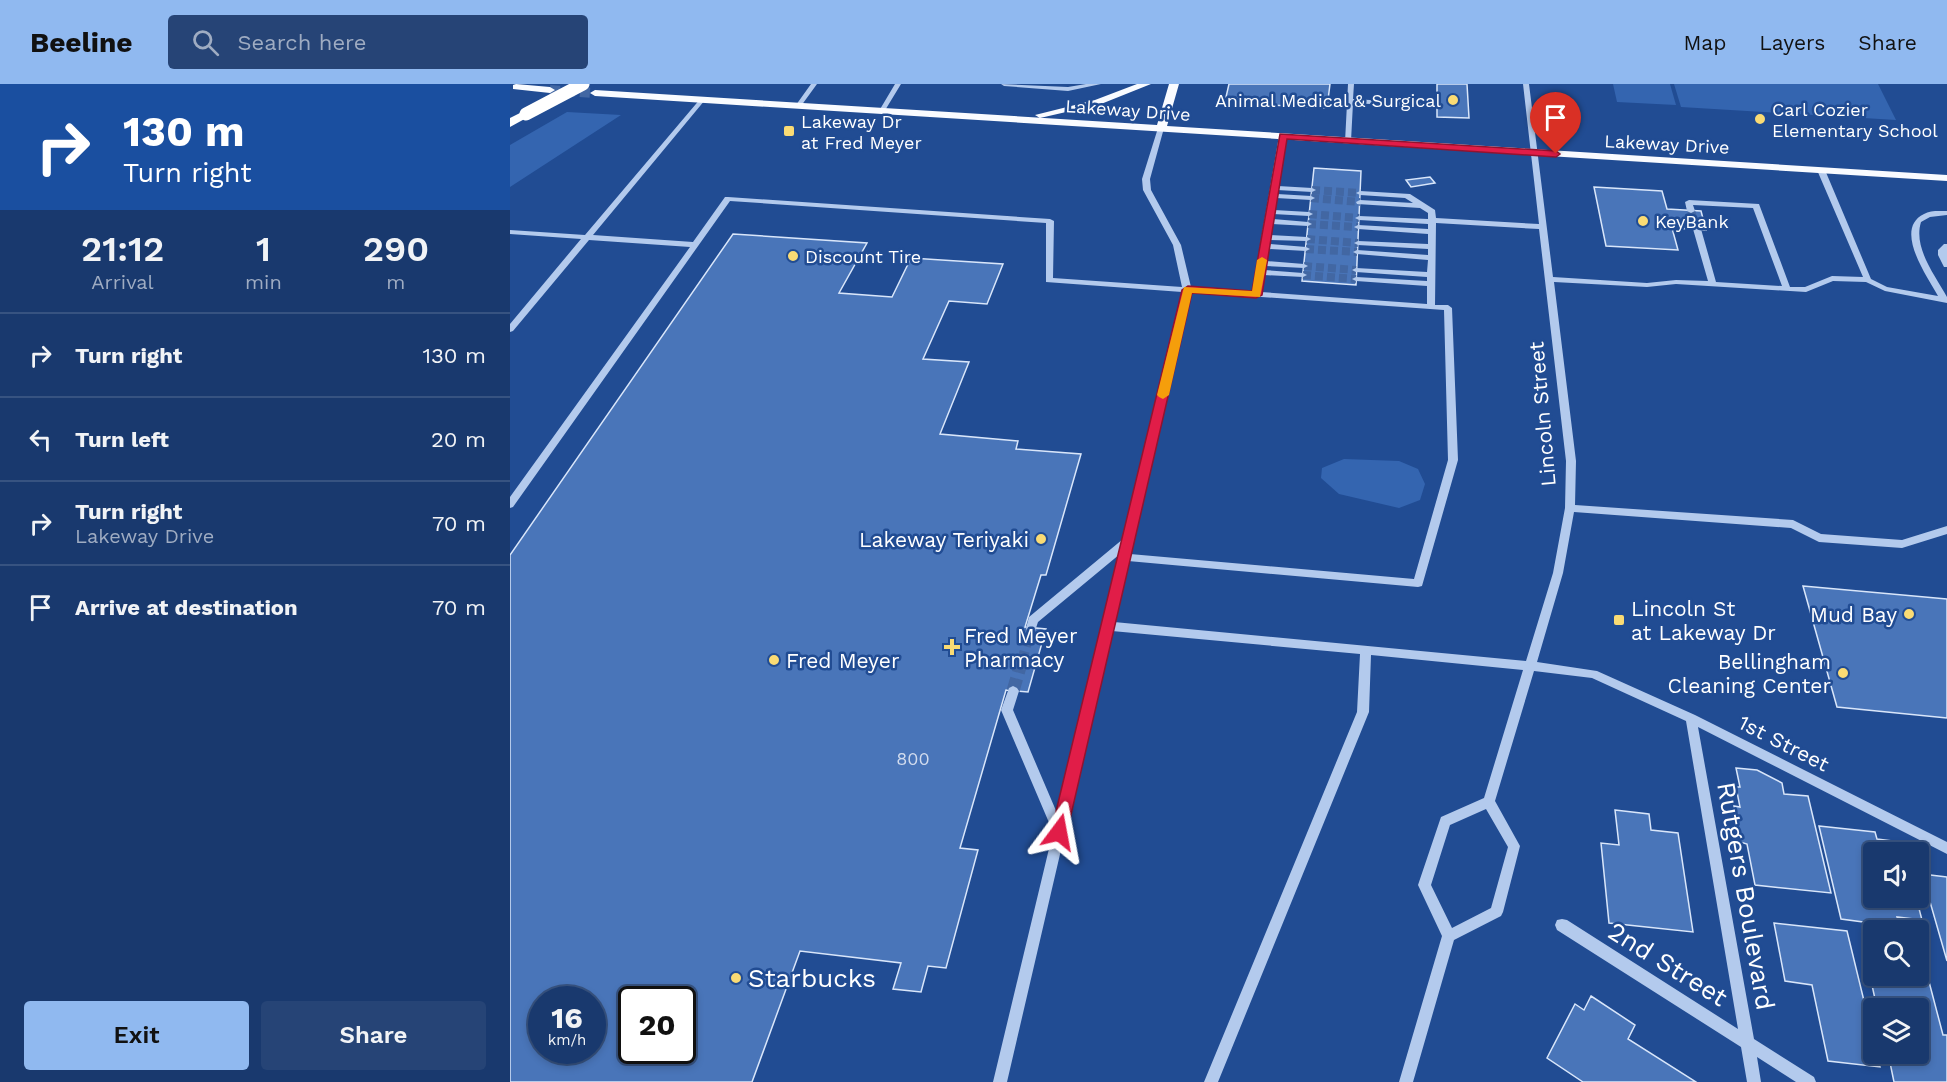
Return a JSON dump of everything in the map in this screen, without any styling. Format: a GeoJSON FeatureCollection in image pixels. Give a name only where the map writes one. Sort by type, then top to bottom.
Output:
{"type":"FeatureCollection","features":[{"type":"Feature","properties":{"kind":"highway"},"geometry":{"type":"LineString","coordinates":[[510,123],[583,84]]}},
{"type":"Feature","properties":{"kind":"main road"},"geometry":{"type":"LineString","coordinates":[[1015,119],[1078,108],[1146,84]]}},
{"type":"Feature","properties":{"kind":"main road"},"geometry":{"type":"LineString","coordinates":[[1161,128],[1174,84]]}},
{"type":"Feature","properties":{"kind":"main road"},"geometry":{"type":"LineString","coordinates":[[516,87],[550,90]]}},
{"type":"Feature","properties":{"kind":"main road","name":"Lakeway Drive"},"geometry":{"type":"LineString","coordinates":[[594,93],[1947,178]]}},
{"type":"Feature","properties":{"kind":"street"},"geometry":{"type":"LineString","coordinates":[[799,105],[814,84]]}},
{"type":"Feature","properties":{"kind":"street"},"geometry":{"type":"LineString","coordinates":[[882,111],[898,84]]}},
{"type":"Feature","properties":{"kind":"street"},"geometry":{"type":"LineString","coordinates":[[1004,84],[1068,89],[1098,84]]}},
{"type":"Feature","properties":{"kind":"street"},"geometry":{"type":"LineString","coordinates":[[1347,141],[1352,84]]}},
{"type":"Feature","properties":{"kind":"street","name":"Lincoln Street"},"geometry":{"type":"LineString","coordinates":[[1489,802],[1558,573],[1570,508],[1571,461],[1526,84]]}},
{"type":"Feature","properties":{"kind":"street"},"geometry":{"type":"LineString","coordinates":[[510,329],[703,99]]}},
{"type":"Feature","properties":{"kind":"street"},"geometry":{"type":"LineString","coordinates":[[1350,101],[1421,105]]}},
{"type":"Feature","properties":{"kind":"street"},"geometry":{"type":"LineString","coordinates":[[1000,1082],[1188,290],[1177,245],[1147,190],[1146,179],[1161,128]]}},
{"type":"Feature","properties":{"kind":"street"},"geometry":{"type":"LineString","coordinates":[[1256,295],[1283,136]]}},
{"type":"Feature","properties":{"kind":"street"},"geometry":{"type":"LineString","coordinates":[[1821,170],[1868,280]]}},
{"type":"Feature","properties":{"kind":"street"},"geometry":{"type":"LineString","coordinates":[[1274,192],[1311,194]]}},
{"type":"Feature","properties":{"kind":"street"},"geometry":{"type":"LineString","coordinates":[[1423,206],[1360,197],[1407,196],[1423,206],[1432,212],[1431,307]]}},
{"type":"Feature","properties":{"kind":"street"},"geometry":{"type":"LineString","coordinates":[[510,504],[728,200],[1050,221],[1049,280],[1448,308],[1453,460],[1418,583],[1124,557]]}},
{"type":"Feature","properties":{"kind":"street"},"geometry":{"type":"LineString","coordinates":[[1692,211],[1689,202],[1756,206],[1787,289]]}},
{"type":"Feature","properties":{"kind":"street"},"geometry":{"type":"LineString","coordinates":[[1270,212],[1309,214]]}},
{"type":"Feature","properties":{"kind":"street"},"geometry":{"type":"LineString","coordinates":[[1946,300],[1915,240],[1913,229],[1916,221],[1925,215],[1947,213]]}},
{"type":"Feature","properties":{"kind":"street"},"geometry":{"type":"LineString","coordinates":[[1359,218],[1543,227]]}},
{"type":"Feature","properties":{"kind":"street"},"geometry":{"type":"LineString","coordinates":[[1269,221],[1308,224]]}},
{"type":"Feature","properties":{"kind":"street"},"geometry":{"type":"LineString","coordinates":[[1358,227],[1432,232]]}},
{"type":"Feature","properties":{"kind":"street"},"geometry":{"type":"LineString","coordinates":[[1697,229],[1713,285]]}},
{"type":"Feature","properties":{"kind":"street"},"geometry":{"type":"LineString","coordinates":[[510,232],[696,245]]}},
{"type":"Feature","properties":{"kind":"street"},"geometry":{"type":"LineString","coordinates":[[1266,237],[1307,239]]}},
{"type":"Feature","properties":{"kind":"street"},"geometry":{"type":"LineString","coordinates":[[1358,243],[1432,247]]}},
{"type":"Feature","properties":{"kind":"street"},"geometry":{"type":"LineString","coordinates":[[1264,246],[1306,249]]}},
{"type":"Feature","properties":{"kind":"street"},"geometry":{"type":"LineString","coordinates":[[1947,246],[1942,250],[1942,255],[1947,265]]}},
{"type":"Feature","properties":{"kind":"street"},"geometry":{"type":"LineString","coordinates":[[1357,252],[1432,258]]}},
{"type":"Feature","properties":{"kind":"street"},"geometry":{"type":"LineString","coordinates":[[1261,268],[1303,271]]}},
{"type":"Feature","properties":{"kind":"street"},"geometry":{"type":"LineString","coordinates":[[1356,274],[1432,280]]}},
{"type":"Feature","properties":{"kind":"street"},"geometry":{"type":"LineString","coordinates":[[1549,279],[1647,285],[1677,282],[1806,290],[1832,278],[1868,280],[1885,289],[1946,300]]}},
{"type":"Feature","properties":{"kind":"street"},"geometry":{"type":"LineString","coordinates":[[1570,508],[1794,524],[1819,538],[1902,544],[1947,530]]}},
{"type":"Feature","properties":{"kind":"street"},"geometry":{"type":"LineString","coordinates":[[1031,628],[1033,620],[1128,541]]}},
{"type":"Feature","properties":{"kind":"street","name":"1st Street"},"geometry":{"type":"LineString","coordinates":[[1108,626],[1593,674],[1691,718],[1947,848]]}},
{"type":"Feature","properties":{"kind":"street"},"geometry":{"type":"LineString","coordinates":[[1211,1082],[1363,712],[1366,651]]}},
{"type":"Feature","properties":{"kind":"street"},"geometry":{"type":"LineString","coordinates":[[1013,691],[1007,710],[1059,832]]}},
{"type":"Feature","properties":{"kind":"street","name":"Rutgers Boulevard"},"geometry":{"type":"LineString","coordinates":[[1691,718],[1754,1082]]}},
{"type":"Feature","properties":{"kind":"street"},"geometry":{"type":"LineString","coordinates":[[1406,1082],[1449,936],[1424,885],[1445,821],[1489,802],[1514,846],[1496,912],[1449,936]]}},
{"type":"Feature","properties":{"kind":"street","name":"2nd Street"},"geometry":{"type":"LineString","coordinates":[[1562,925],[1809,1082]]}},
{"type":"Feature","properties":{"kind":"shaded area"},"geometry":{"type":"Polygon","coordinates":[[[1613,84],[1670,84],[1676,105],[1617,102],[1613,84]]]}},
{"type":"Feature","properties":{"kind":"shaded area"},"geometry":{"type":"Polygon","coordinates":[[[1674,84],[1878,84],[1896,120],[1681,107],[1674,84]]]}},
{"type":"Feature","properties":{"kind":"shaded area"},"geometry":{"type":"Polygon","coordinates":[[[567,112],[621,115],[510,187],[510,145],[567,112]]]}},
{"type":"Feature","properties":{"kind":"shaded area"},"geometry":{"type":"Polygon","coordinates":[[[1344,459],[1399,461],[1418,469],[1425,484],[1420,500],[1399,508],[1339,494],[1321,478],[1322,468],[1344,459]]]}},
{"type":"Feature","properties":{"kind":"building"},"geometry":{"type":"Polygon","coordinates":[[[1229,84],[1330,84],[1327,108],[1250,104],[1252,99],[1226,97],[1229,84]]]}},
{"type":"Feature","properties":{"kind":"building","name":"Animal Medical & Surgical"},"geometry":{"type":"Polygon","coordinates":[[[1437,84],[1467,84],[1469,118],[1437,117],[1437,84]]]}},
{"type":"Feature","properties":{"kind":"building"},"geometry":{"type":"Polygon","coordinates":[[[1314,168],[1361,171],[1356,285],[1302,281],[1314,168]]]}},
{"type":"Feature","properties":{"kind":"building"},"geometry":{"type":"Polygon","coordinates":[[[1430,177],[1435,183],[1411,187],[1406,180],[1430,177]]]}},
{"type":"Feature","properties":{"kind":"building"},"geometry":{"type":"Polygon","coordinates":[[[1594,187],[1662,191],[1667,209],[1701,211],[1706,230],[1672,228],[1678,250],[1606,246],[1594,187]]]}},
{"type":"Feature","properties":{"kind":"building","name":"Fred Meyer"},"geometry":{"type":"Polygon","coordinates":[[[733,234],[867,243],[839,293],[892,297],[911,258],[1003,264],[987,304],[949,301],[923,359],[969,362],[940,434],[1018,441],[1016,449],[1081,454],[1046,575],[1041,575],[1025,627],[1046,629],[1028,692],[1006,690],[960,848],[978,850],[946,968],[928,966],[921,992],[893,989],[901,963],[800,951],[752,1082],[510,1082],[510,555],[733,234]]]}},
{"type":"Feature","properties":{"kind":"building"},"geometry":{"type":"Polygon","coordinates":[[[1803,586],[1947,599],[1947,718],[1837,707],[1803,586]]]}},
{"type":"Feature","properties":{"kind":"building"},"geometry":{"type":"Polygon","coordinates":[[[1736,768],[1757,770],[1782,783],[1784,794],[1808,796],[1831,893],[1755,885],[1747,844],[1740,842],[1734,806],[1740,807],[1736,787],[1740,787],[1736,768]]]}},
{"type":"Feature","properties":{"kind":"building"},"geometry":{"type":"Polygon","coordinates":[[[1615,810],[1649,814],[1651,830],[1678,833],[1693,932],[1609,923],[1601,843],[1619,845],[1615,810]]]}},
{"type":"Feature","properties":{"kind":"building"},"geometry":{"type":"Polygon","coordinates":[[[1819,826],[1875,832],[1877,839],[1900,842],[1863,842],[1863,908],[1919,908],[1922,920],[1897,917],[1898,920],[1863,920],[1863,922],[1841,919],[1819,826]]]}},
{"type":"Feature","properties":{"kind":"building"},"geometry":{"type":"Polygon","coordinates":[[[1929,875],[1947,877],[1947,961],[1929,898],[1929,875]]]}},
{"type":"Feature","properties":{"kind":"building"},"geometry":{"type":"Polygon","coordinates":[[[1774,923],[1847,931],[1863,998],[1863,1064],[1879,1064],[1880,1067],[1828,1061],[1812,985],[1785,981],[1774,923]]]}},
{"type":"Feature","properties":{"kind":"building"},"geometry":{"type":"Polygon","coordinates":[[[1929,982],[1943,1035],[1947,1035],[1947,1082],[1894,1082],[1890,1064],[1929,1064],[1929,998],[1875,998],[1872,986],[1929,986],[1929,982]]]}},
{"type":"Feature","properties":{"kind":"building"},"geometry":{"type":"Polygon","coordinates":[[[1591,996],[1635,1025],[1628,1039],[1696,1082],[1583,1082],[1547,1058],[1575,1004],[1584,1010],[1591,996]]]}},
{"type":"Feature","properties":{"kind":"tunnel"},"geometry":{"type":"LineString","coordinates":[[550,90],[595,93]]}},
{"type":"Feature","properties":{"kind":"tunnel"},"geometry":{"type":"LineString","coordinates":[[1312,190],[1360,193]]}},
{"type":"Feature","properties":{"kind":"tunnel"},"geometry":{"type":"LineString","coordinates":[[1311,198],[1360,202]]}},
{"type":"Feature","properties":{"kind":"tunnel"},"geometry":{"type":"LineString","coordinates":[[1691,211],[1697,229]]}},
{"type":"Feature","properties":{"kind":"tunnel"},"geometry":{"type":"LineString","coordinates":[[1309,214],[1359,218]]}},
{"type":"Feature","properties":{"kind":"tunnel"},"geometry":{"type":"LineString","coordinates":[[1308,224],[1358,227]]}},
{"type":"Feature","properties":{"kind":"tunnel"},"geometry":{"type":"LineString","coordinates":[[1307,239],[1358,243]]}},
{"type":"Feature","properties":{"kind":"tunnel"},"geometry":{"type":"LineString","coordinates":[[1306,249],[1357,252]]}},
{"type":"Feature","properties":{"kind":"tunnel"},"geometry":{"type":"LineString","coordinates":[[1304,266],[1356,270]]}},
{"type":"Feature","properties":{"kind":"tunnel"},"geometry":{"type":"LineString","coordinates":[[1303,275],[1356,279]]}},
{"type":"Feature","properties":{"kind":"tunnel"},"geometry":{"type":"LineString","coordinates":[[1022,661],[1031,628]]}},
{"type":"Feature","properties":{"kind":"tunnel"},"geometry":{"type":"LineString","coordinates":[[1013,691],[1022,660]]}},
{"type":"Feature","properties":{"kind":"slow traffic"},"geometry":{"type":"LineString","coordinates":[[1163,395],[1188,290],[1256,295],[1262,260]]}},
{"type":"Feature","properties":{"kind":"place","name":"Animal Medical & Surgical"},"geometry":{"type":"Point","coordinates":[1453,100]}},
{"type":"Feature","properties":{"kind":"place","name":"Carl Cozier Elementary School"},"geometry":{"type":"Point","coordinates":[1760,119]}},
{"type":"Feature","properties":{"kind":"place","name":"Lakeway Dr at Fred Meyer"},"geometry":{"type":"Point","coordinates":[789,131]}},
{"type":"Feature","properties":{"kind":"place","name":"KeyBank"},"geometry":{"type":"Point","coordinates":[1643,221]}},
{"type":"Feature","properties":{"kind":"place","name":"Discount Tire"},"geometry":{"type":"Point","coordinates":[793,256]}},
{"type":"Feature","properties":{"kind":"place","name":"Lakeway Teriyaki"},"geometry":{"type":"Point","coordinates":[1041,539]}},
{"type":"Feature","properties":{"kind":"place","name":"Mud Bay"},"geometry":{"type":"Point","coordinates":[1909,614]}},
{"type":"Feature","properties":{"kind":"place","name":"Lincoln St at Lakeway Dr"},"geometry":{"type":"Point","coordinates":[1619,620]}},
{"type":"Feature","properties":{"kind":"place","name":"Fred Meyer Pharmacy"},"geometry":{"type":"Point","coordinates":[952,647]}},
{"type":"Feature","properties":{"kind":"place","name":"Fred Meyer"},"geometry":{"type":"Point","coordinates":[774,660]}},
{"type":"Feature","properties":{"kind":"place","name":"Bellingham Cleaning Center"},"geometry":{"type":"Point","coordinates":[1843,673]}},
{"type":"Feature","properties":{"kind":"place","name":"Starbucks"},"geometry":{"type":"Point","coordinates":[736,978]}},
{"type":"Feature","properties":{"kind":"route"},"geometry":{"type":"LineString","coordinates":[[1059,832],[1188,290],[1256,295],[1283,136],[1556,154]]}}]}
